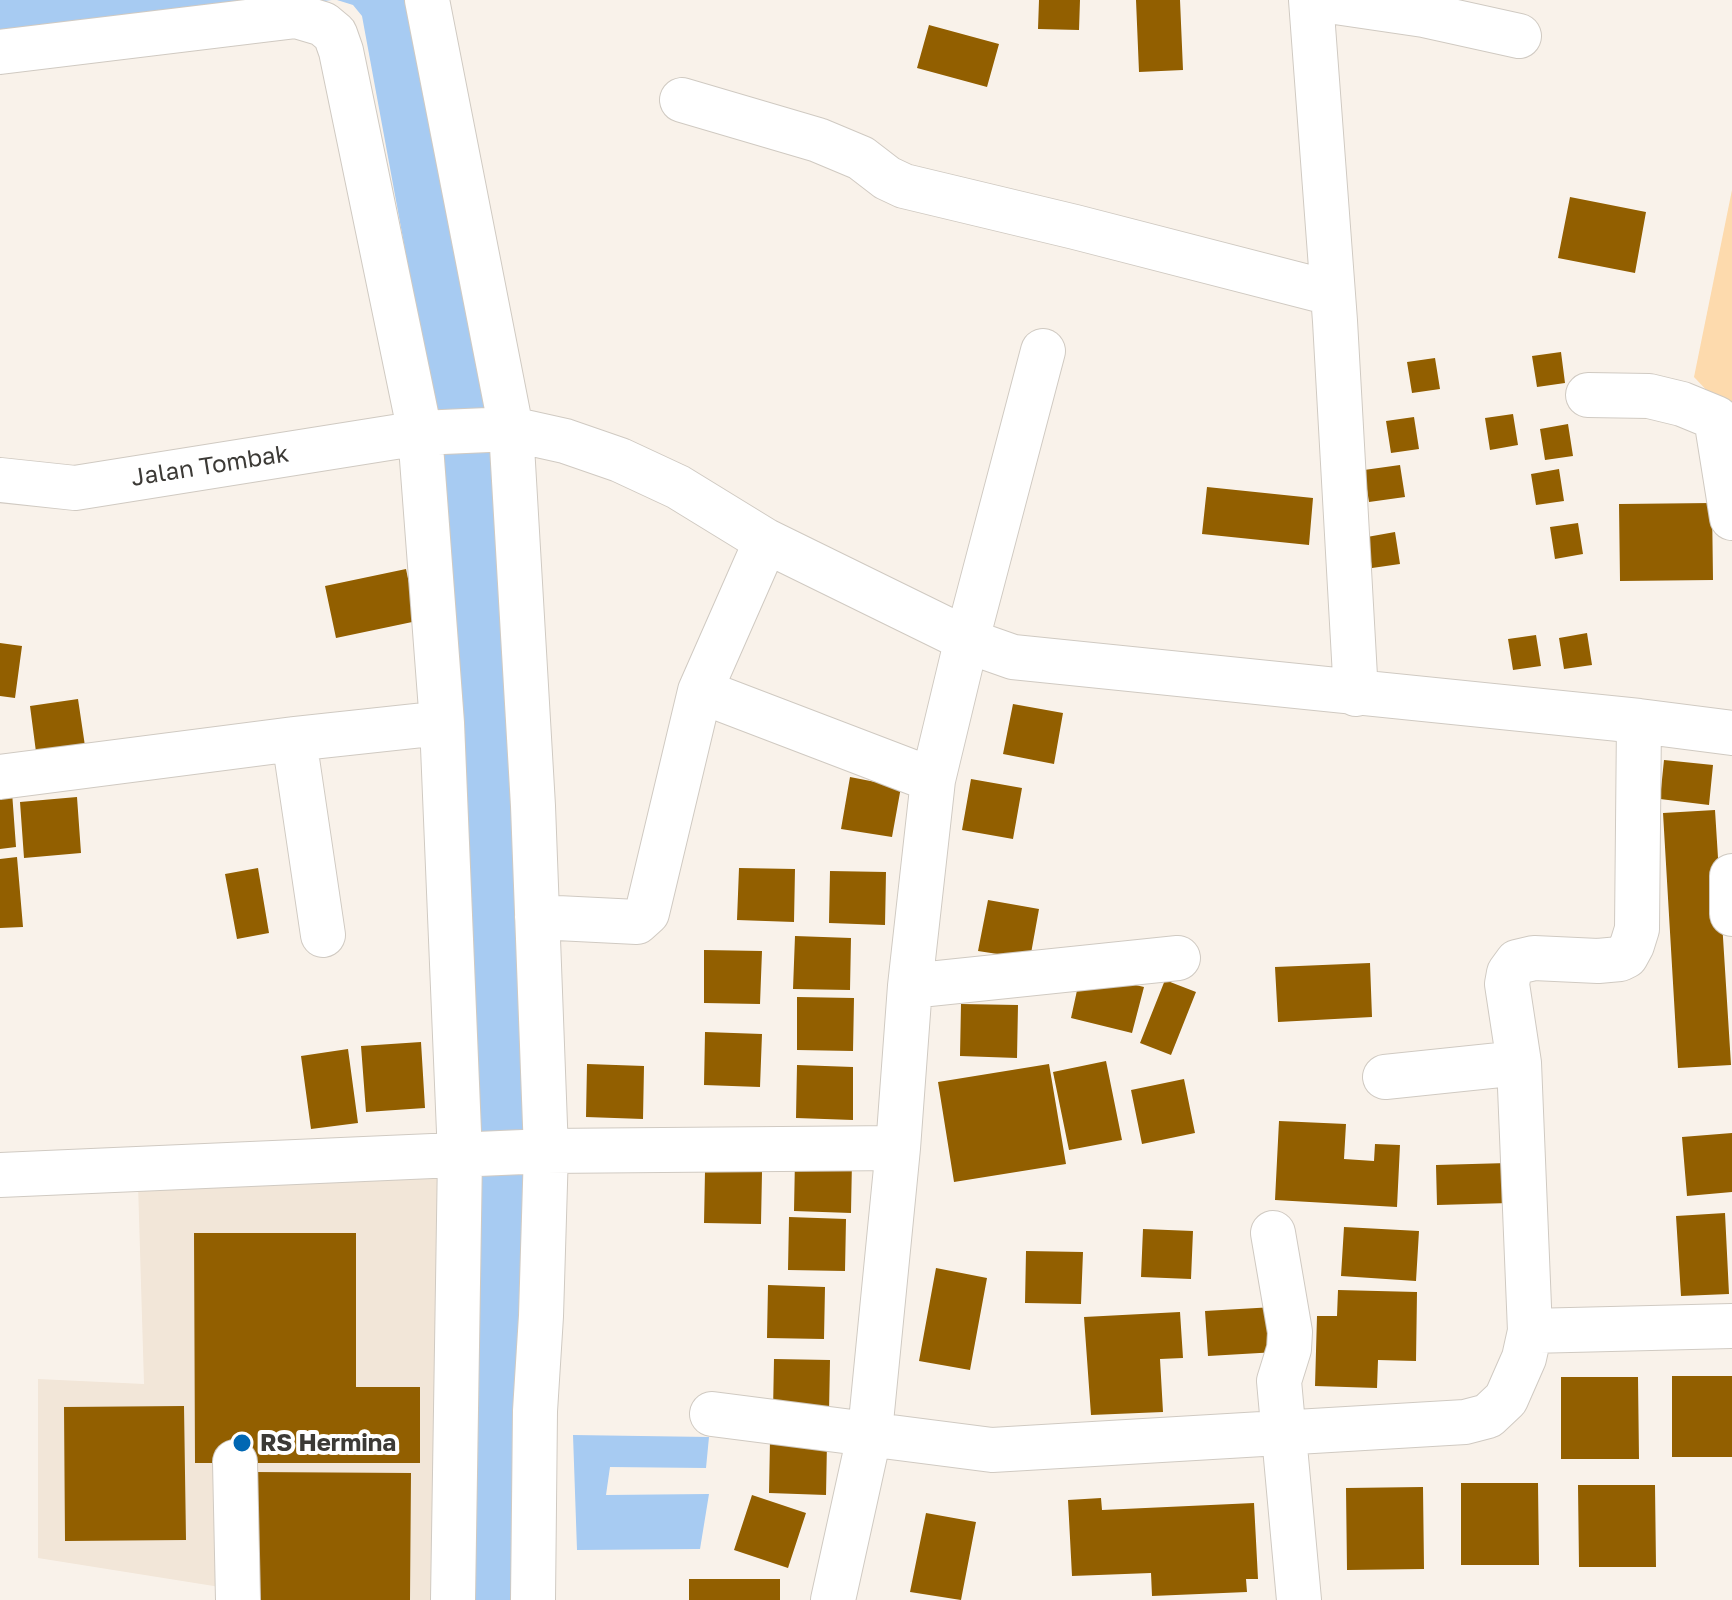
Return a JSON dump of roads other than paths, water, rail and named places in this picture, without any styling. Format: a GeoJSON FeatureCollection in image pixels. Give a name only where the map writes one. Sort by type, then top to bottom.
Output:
{"type":"FeatureCollection","features":[{"type":"Feature","properties":{"kind":"street"},"geometry":{"type":"LineString","coordinates":[[427,0],[502,429],[537,917],[541,1316],[535,1411],[533,1600]]}},
{"type":"Feature","properties":{"kind":"street"},"geometry":{"type":"LineString","coordinates":[[1311,0],[1356,694]]}},
{"type":"Feature","properties":{"kind":"street"},"geometry":{"type":"LineString","coordinates":[[1322,0],[1424,15],[1519,36]]}},
{"type":"Feature","properties":{"kind":"street"},"geometry":{"type":"LineString","coordinates":[[0,52],[296,16],[323,24],[335,34],[341,51],[426,433],[467,1156],[445,1484],[431,1600]]}},
{"type":"Feature","properties":{"kind":"street"},"geometry":{"type":"LineString","coordinates":[[682,100],[818,140],[861,158],[887,178],[904,186],[1091,230],[1331,293]]}},
{"type":"Feature","properties":{"kind":"street"},"geometry":{"type":"LineString","coordinates":[[833,1600],[870,1432],[898,1148],[910,986],[933,780],[1043,351]]}},
{"type":"Feature","properties":{"kind":"street"},"geometry":{"type":"LineString","coordinates":[[1588,395],[1649,396],[1724,419],[1732,518]]}},
{"type":"Feature","properties":{"kind":"street","name":"Jalan Tombak"},"geometry":{"type":"LineString","coordinates":[[0,480],[75,488],[426,433],[502,429],[565,441],[620,460],[678,487],[766,541],[967,639],[1013,657],[1732,733]]}},
{"type":"Feature","properties":{"kind":"street"},"geometry":{"type":"LineString","coordinates":[[537,917],[637,922],[647,913],[700,691],[766,541]]}},
{"type":"Feature","properties":{"kind":"street"},"geometry":{"type":"LineString","coordinates":[[700,691],[933,780]]}},
{"type":"Feature","properties":{"kind":"street"},"geometry":{"type":"LineString","coordinates":[[712,1414],[992,1450],[1465,1422],[1488,1416],[1506,1399],[1517,1377],[1530,1331],[1519,1063],[1507,984],[1509,973],[1517,962],[1534,958],[1620,959],[1626,956],[1632,945],[1637,929],[1639,721]]}},
{"type":"Feature","properties":{"kind":"street"},"geometry":{"type":"LineString","coordinates":[[0,777],[442,723]]}},
{"type":"Feature","properties":{"kind":"street"},"geometry":{"type":"LineString","coordinates":[[294,739],[323,935]]}},
{"type":"Feature","properties":{"kind":"street"},"geometry":{"type":"LineString","coordinates":[[1732,876],[1732,914]]}},
{"type":"Feature","properties":{"kind":"street"},"geometry":{"type":"LineString","coordinates":[[910,986],[1178,958]]}},
{"type":"Feature","properties":{"kind":"street"},"geometry":{"type":"LineString","coordinates":[[1385,1077],[1519,1063]]}},
{"type":"Feature","properties":{"kind":"street"},"geometry":{"type":"LineString","coordinates":[[0,1175],[541,1152],[898,1148]]}},
{"type":"Feature","properties":{"kind":"street"},"geometry":{"type":"LineString","coordinates":[[1273,1233],[1290,1332],[1289,1349],[1279,1381],[1299,1600]]}},
{"type":"Feature","properties":{"kind":"street"},"geometry":{"type":"LineString","coordinates":[[1530,1331],[1732,1326]]}},
{"type":"Feature","properties":{"kind":"street"},"geometry":{"type":"LineString","coordinates":[[235,1462],[238,1600]]}},
{"type":"Feature","properties":{"kind":"street"},"geometry":{"type":"LineString","coordinates":[[445,1484],[453,1600]]}},
{"type":"Feature","properties":{"kind":"water"},"geometry":{"type":"Polygon","coordinates":[[[0,0],[332,0],[0,37],[0,0]]]}},
{"type":"Feature","properties":{"kind":"water"},"geometry":{"type":"Polygon","coordinates":[[[337,0],[424,0],[497,421],[437,423],[362,16],[353,5],[337,0]]]}},
{"type":"Feature","properties":{"kind":"water"},"geometry":{"type":"Polygon","coordinates":[[[441,449],[502,451],[531,1141],[480,1146],[441,449]]]}},
{"type":"Feature","properties":{"kind":"water"},"geometry":{"type":"Polygon","coordinates":[[[531,1164],[522,1600],[467,1600],[476,1168],[531,1164]]]}},
{"type":"Feature","properties":{"kind":"water"},"geometry":{"type":"Polygon","coordinates":[[[573,1435],[709,1437],[706,1468],[610,1467],[606,1495],[709,1494],[700,1549],[577,1550],[573,1435]]]}},
{"type":"Feature","properties":{"kind":"place","name":"RS Hermina"},"geometry":{"type":"Point","coordinates":[242,1443]}}]}
